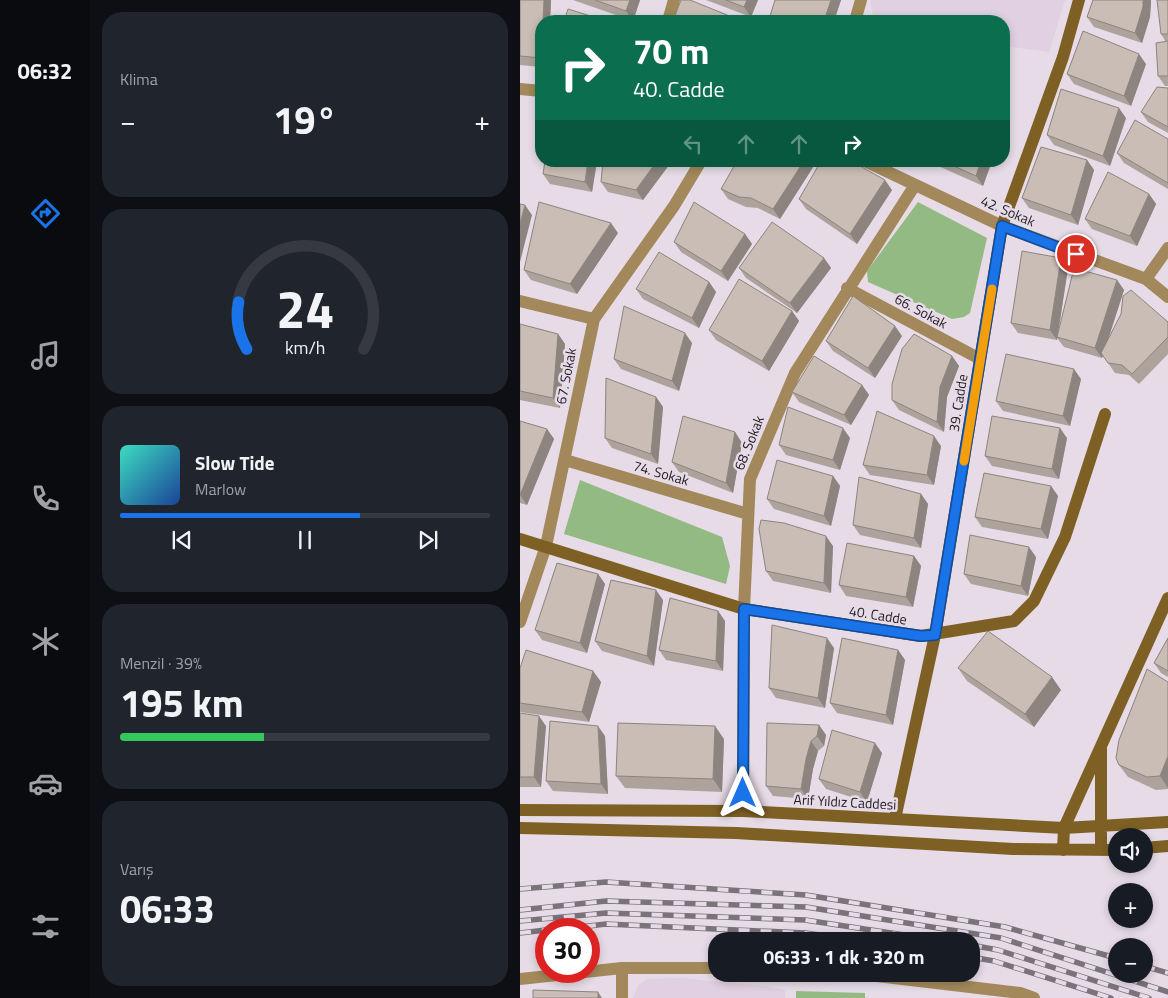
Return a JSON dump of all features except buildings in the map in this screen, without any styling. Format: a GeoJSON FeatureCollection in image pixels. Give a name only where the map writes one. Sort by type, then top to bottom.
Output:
{"type":"FeatureCollection","features":[{"type":"Feature","properties":{"kind":"street"},"geometry":{"type":"LineString","coordinates":[[670,15],[674,0]]}},
{"type":"Feature","properties":{"kind":"street"},"geometry":{"type":"LineString","coordinates":[[857,15],[861,0]]}},
{"type":"Feature","properties":{"kind":"street","name":"39. Cadde"},"geometry":{"type":"LineString","coordinates":[[895,819],[935,635],[1002,226],[1063,58],[1079,0]]}},
{"type":"Feature","properties":{"kind":"street"},"geometry":{"type":"LineString","coordinates":[[520,88],[535,90]]}},
{"type":"Feature","properties":{"kind":"street","name":"67. Sokak"},"geometry":{"type":"LineString","coordinates":[[520,622],[546,546],[594,319],[674,206],[697,167]]}},
{"type":"Feature","properties":{"kind":"street","name":"42. Sokak"},"geometry":{"type":"LineString","coordinates":[[878,167],[1002,226],[1146,279],[1168,297]]}},
{"type":"Feature","properties":{"kind":"street","name":"68. Sokak"},"geometry":{"type":"LineString","coordinates":[[743,811],[744,609],[750,479],[794,373],[915,185]]}},
{"type":"Feature","properties":{"kind":"street"},"geometry":{"type":"LineString","coordinates":[[1146,279],[1168,248]]}},
{"type":"Feature","properties":{"kind":"street","name":"66. Sokak"},"geometry":{"type":"LineString","coordinates":[[847,288],[980,359]]}},
{"type":"Feature","properties":{"kind":"street"},"geometry":{"type":"LineString","coordinates":[[520,301],[594,319]]}},
{"type":"Feature","properties":{"kind":"street","name":"40. Cadde"},"geometry":{"type":"LineString","coordinates":[[520,539],[744,609],[921,636],[1014,620],[1034,601],[1065,537],[1105,414]]}},
{"type":"Feature","properties":{"kind":"street","name":"74. Sokak"},"geometry":{"type":"LineString","coordinates":[[565,460],[748,514]]}},
{"type":"Feature","properties":{"kind":"street"},"geometry":{"type":"LineString","coordinates":[[1063,850],[1064,828],[1168,598]]}},
{"type":"Feature","properties":{"kind":"street"},"geometry":{"type":"LineString","coordinates":[[1101,744],[1101,850]]}},
{"type":"Feature","properties":{"kind":"street","name":"Arif Yıldız Caddesi"},"geometry":{"type":"LineString","coordinates":[[520,810],[743,811],[1064,828],[1168,822]]}},
{"type":"Feature","properties":{"kind":"street"},"geometry":{"type":"LineString","coordinates":[[520,828],[736,833],[1003,849],[1108,850]]}},
{"type":"Feature","properties":{"kind":"street"},"geometry":{"type":"LineString","coordinates":[[1153,847],[1168,846]]}},
{"type":"Feature","properties":{"kind":"street"},"geometry":{"type":"LineString","coordinates":[[622,968],[622,998]]}},
{"type":"Feature","properties":{"kind":"street"},"geometry":{"type":"LineString","coordinates":[[520,979],[622,968],[708,968]]}},
{"type":"Feature","properties":{"kind":"street"},"geometry":{"type":"LineString","coordinates":[[918,982],[1034,998]]}},
{"type":"Feature","properties":{"kind":"shaded area"},"geometry":{"type":"Polygon","coordinates":[[[870,0],[1065,0],[1049,52],[1010,47],[1010,15],[873,15],[870,0]]]}},
{"type":"Feature","properties":{"kind":"shaded area"},"geometry":{"type":"Polygon","coordinates":[[[680,978],[765,986],[785,990],[785,998],[633,998],[638,985],[647,979],[680,978]]]}},
{"type":"Feature","properties":{"kind":"green space"},"geometry":{"type":"Polygon","coordinates":[[[918,202],[987,238],[970,313],[964,317],[952,319],[868,282],[867,271],[918,202]]]}},
{"type":"Feature","properties":{"kind":"green space"},"geometry":{"type":"Polygon","coordinates":[[[580,480],[722,537],[730,566],[726,584],[564,534],[580,480]]]}},
{"type":"Feature","properties":{"kind":"green space"},"geometry":{"type":"Polygon","coordinates":[[[796,991],[865,993],[865,998],[796,998],[796,991]]]}},
{"type":"Feature","properties":{"kind":"railway"},"geometry":{"type":"LineString","coordinates":[[520,889],[606,882],[806,895],[1005,927],[1108,956]]}},
{"type":"Feature","properties":{"kind":"railway"},"geometry":{"type":"LineString","coordinates":[[520,910],[606,901],[806,907],[1001,938],[1168,992]]}},
{"type":"Feature","properties":{"kind":"railway"},"geometry":{"type":"LineString","coordinates":[[520,921],[606,913],[805,920],[884,932]]}},
{"type":"Feature","properties":{"kind":"railway"},"geometry":{"type":"LineString","coordinates":[[600,925],[783,932]]}},
{"type":"Feature","properties":{"kind":"railway"},"geometry":{"type":"LineString","coordinates":[[520,933],[535,931]]}},
{"type":"Feature","properties":{"kind":"railway"},"geometry":{"type":"LineString","coordinates":[[980,947],[998,950],[1149,998]]}},
{"type":"Feature","properties":{"kind":"railway"},"geometry":{"type":"LineString","coordinates":[[980,959],[994,961],[1111,998]]}},
{"type":"Feature","properties":{"kind":"railway"},"geometry":{"type":"LineString","coordinates":[[1153,969],[1168,973]]}},
{"type":"Feature","properties":{"kind":"slow traffic"},"geometry":{"type":"LineString","coordinates":[[964,461],[992,289]]}},
{"type":"Feature","properties":{"kind":"route"},"geometry":{"type":"LineString","coordinates":[[743,793],[744,609],[921,636],[935,635],[1002,226],[1076,254]]}}]}
